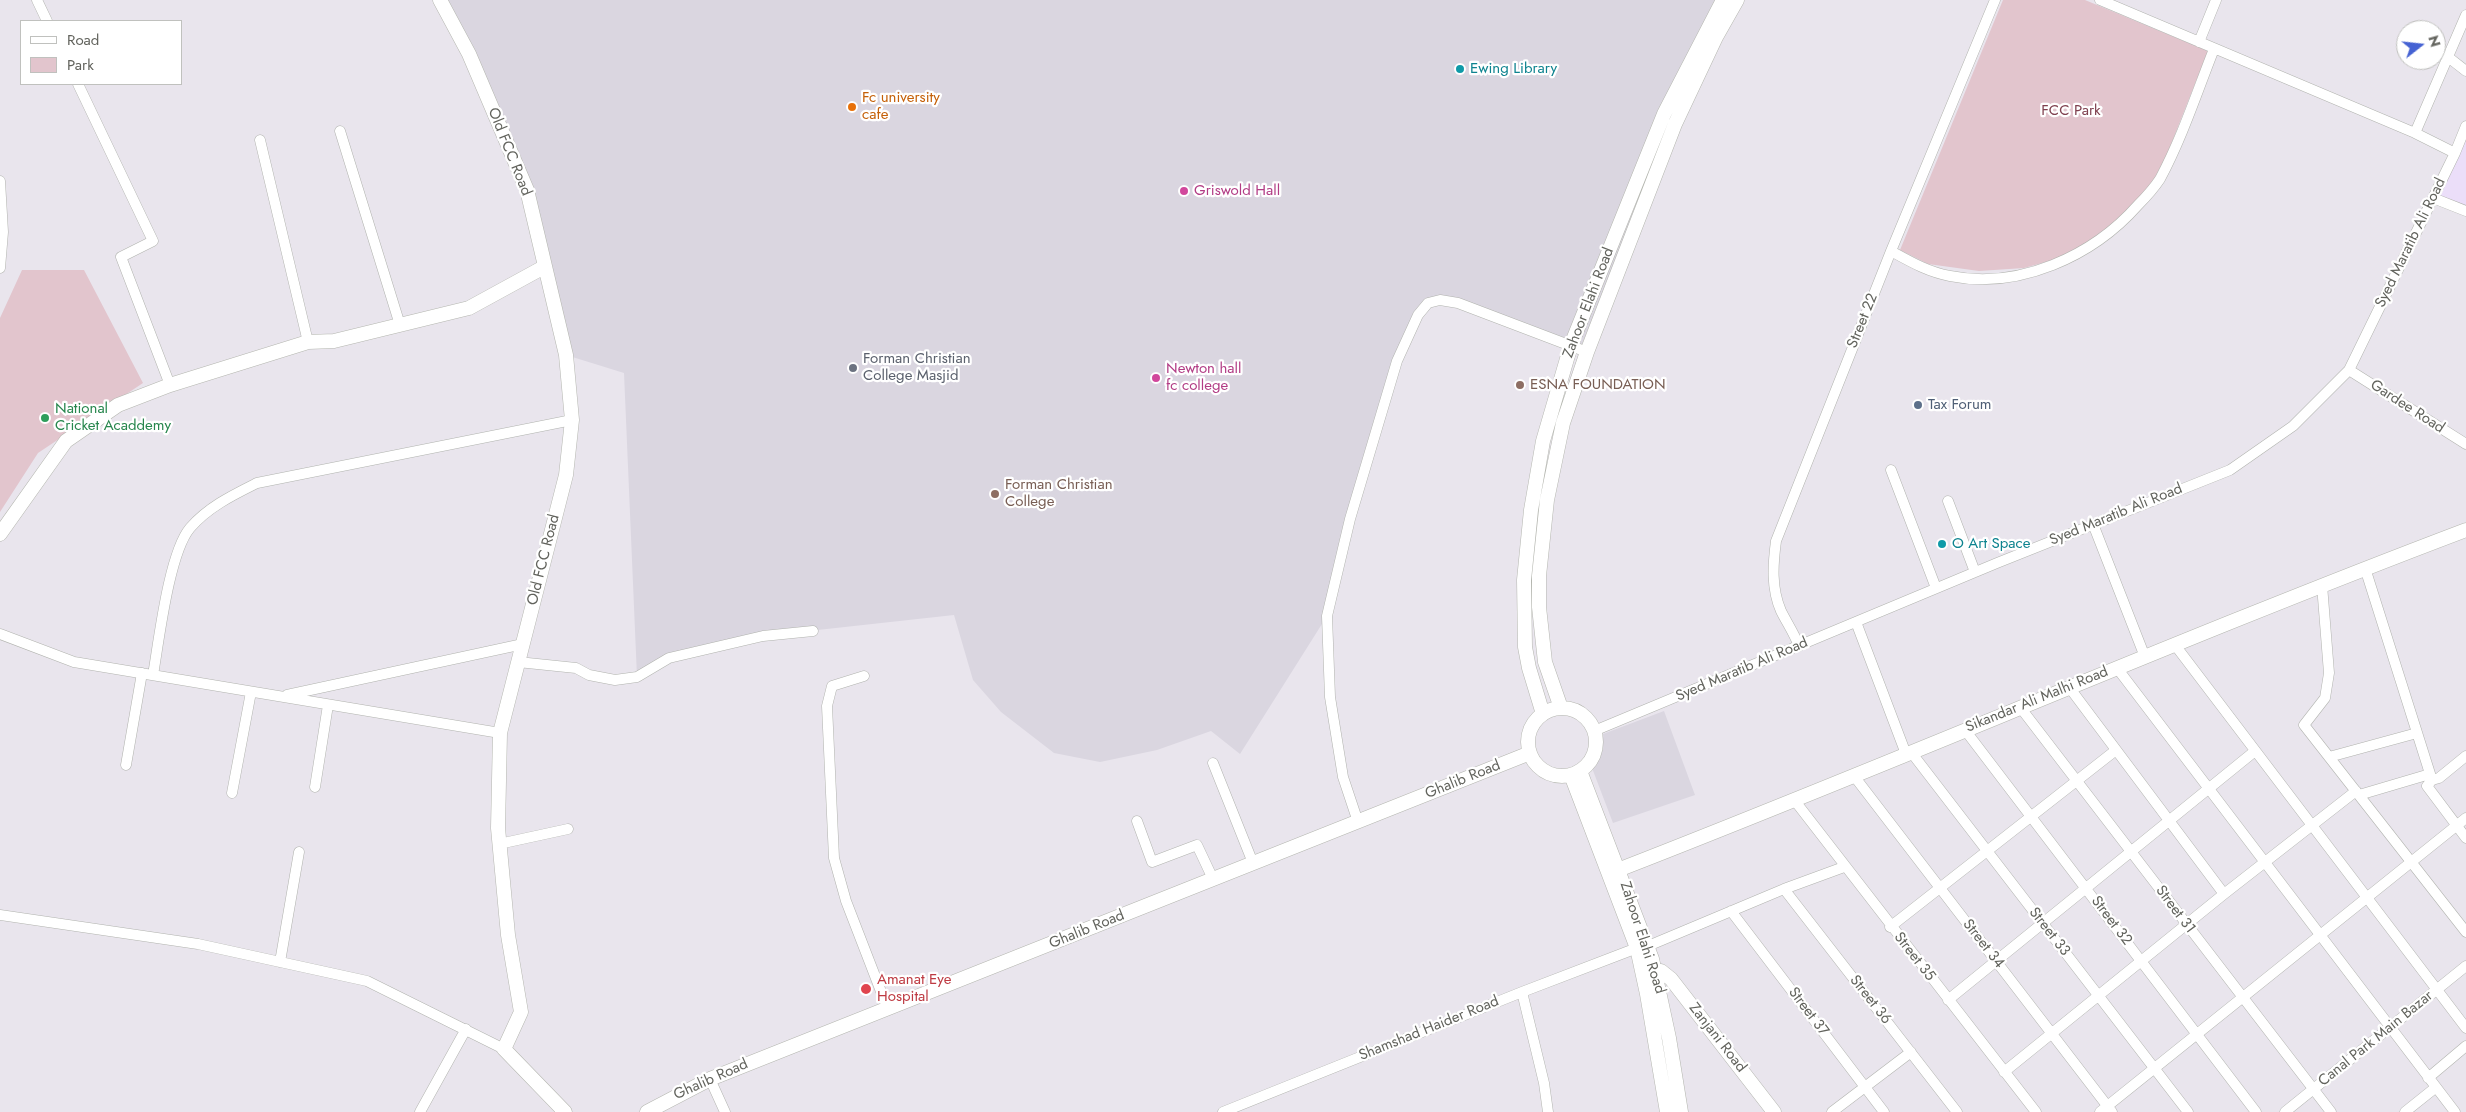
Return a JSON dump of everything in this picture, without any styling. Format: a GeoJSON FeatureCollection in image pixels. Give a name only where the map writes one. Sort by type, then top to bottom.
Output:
{"type":"FeatureCollection","features":[{"type":"Feature","properties":{"kind":"street"},"geometry":{"type":"LineString","coordinates":[[37,0],[47,20]]}},
{"type":"Feature","properties":{"kind":"street","name":"Old FCC Road"},"geometry":{"type":"LineString","coordinates":[[440,0],[469,54],[527,190],[544,268],[566,354],[572,420],[566,475],[500,732],[500,844],[508,935],[522,1012],[504,1049]]}},
{"type":"Feature","properties":{"kind":"street","name":"Zahoor Elahi Road"},"geometry":{"type":"LineString","coordinates":[[1543,714],[1529,668],[1525,647],[1524,580],[1531,510],[1543,441],[1571,346],[1664,114],[1723,0]]}},
{"type":"Feature","properties":{"kind":"street","name":"Zahoor Elahi Road"},"geometry":{"type":"LineString","coordinates":[[1561,708],[1544,662],[1540,631],[1539,576],[1547,500],[1562,423],[1586,352],[1675,124],[1716,38],[1737,0]]}},
{"type":"Feature","properties":{"kind":"street","name":"Street 22"},"geometry":{"type":"LineString","coordinates":[[1799,646],[1792,628],[1782,611],[1775,589],[1773,564],[1776,541],[1891,251],[1995,0]]}},
{"type":"Feature","properties":{"kind":"street"},"geometry":{"type":"LineString","coordinates":[[2100,0],[2414,133],[2455,153]]}},
{"type":"Feature","properties":{"kind":"street"},"geometry":{"type":"LineString","coordinates":[[2199,42],[2216,0]]}},
{"type":"Feature","properties":{"kind":"street"},"geometry":{"type":"LineString","coordinates":[[2414,133],[2466,15]]}},
{"type":"Feature","properties":{"kind":"street"},"geometry":{"type":"LineString","coordinates":[[1891,251],[1926,270],[1952,276],[1982,279],[2007,277],[2034,271],[2089,248],[2122,224],[2159,180],[2214,49]]}},
{"type":"Feature","properties":{"kind":"street"},"geometry":{"type":"LineString","coordinates":[[2448,56],[2466,71]]}},
{"type":"Feature","properties":{"kind":"street"},"geometry":{"type":"LineString","coordinates":[[78,85],[154,241],[121,257],[170,385]]}},
{"type":"Feature","properties":{"kind":"street","name":"Syed Maratib Ali Road"},"geometry":{"type":"LineString","coordinates":[[1594,731],[1936,588],[2230,470],[2293,426],[2349,370],[2455,153],[2466,126]]}},
{"type":"Feature","properties":{"kind":"street"},"geometry":{"type":"LineString","coordinates":[[340,131],[400,325]]}},
{"type":"Feature","properties":{"kind":"street"},"geometry":{"type":"LineString","coordinates":[[260,140],[308,342]]}},
{"type":"Feature","properties":{"kind":"street"},"geometry":{"type":"LineString","coordinates":[[0,182],[3,212],[0,268]]}},
{"type":"Feature","properties":{"kind":"street"},"geometry":{"type":"LineString","coordinates":[[2433,198],[2466,211]]}},
{"type":"Feature","properties":{"kind":"street"},"geometry":{"type":"LineString","coordinates":[[0,534],[66,440],[118,405],[170,385],[308,342],[334,342],[469,308],[544,268]]}},
{"type":"Feature","properties":{"kind":"street"},"geometry":{"type":"LineString","coordinates":[[1358,822],[1343,776],[1330,697],[1327,616],[1350,519],[1397,361],[1418,316],[1428,303],[1440,300],[1458,303],[1586,352]]}},
{"type":"Feature","properties":{"kind":"street","name":"Gardee Road"},"geometry":{"type":"LineString","coordinates":[[2349,370],[2466,444]]}},
{"type":"Feature","properties":{"kind":"street"},"geometry":{"type":"LineString","coordinates":[[126,765],[174,562],[190,528],[219,502],[257,484],[572,420]]}},
{"type":"Feature","properties":{"kind":"street"},"geometry":{"type":"LineString","coordinates":[[1891,470],[1936,588]]}},
{"type":"Feature","properties":{"kind":"street"},"geometry":{"type":"LineString","coordinates":[[1948,501],[1975,572]]}},
{"type":"Feature","properties":{"kind":"street"},"geometry":{"type":"LineString","coordinates":[[2094,524],[2145,657]]}},
{"type":"Feature","properties":{"kind":"street","name":"Sikandar Ali Malhi Road"},"geometry":{"type":"LineString","coordinates":[[1614,871],[1794,801],[2069,687],[2365,568],[2466,530]]}},
{"type":"Feature","properties":{"kind":"street"},"geometry":{"type":"LineString","coordinates":[[2365,568],[2431,777],[2427,786],[2466,838]]}},
{"type":"Feature","properties":{"kind":"street"},"geometry":{"type":"LineString","coordinates":[[2322,586],[2329,673],[2325,698],[2304,725],[2466,932]]}},
{"type":"Feature","properties":{"kind":"street","name":"Street 33"},"geometry":{"type":"LineString","coordinates":[[1856,622],[1908,753],[1987,851],[2188,1112]]}},
{"type":"Feature","properties":{"kind":"street"},"geometry":{"type":"LineString","coordinates":[[518,662],[576,668],[589,675],[615,680],[637,677],[669,658],[763,636],[813,631]]}},
{"type":"Feature","properties":{"kind":"street"},"geometry":{"type":"LineString","coordinates":[[0,634],[74,662],[500,732]]}},
{"type":"Feature","properties":{"kind":"street"},"geometry":{"type":"LineString","coordinates":[[279,697],[523,644]]}},
{"type":"Feature","properties":{"kind":"street"},"geometry":{"type":"LineString","coordinates":[[2175,645],[2466,1028]]}},
{"type":"Feature","properties":{"kind":"street"},"geometry":{"type":"LineString","coordinates":[[2117,668],[2454,1112]]}},
{"type":"Feature","properties":{"kind":"street"},"geometry":{"type":"LineString","coordinates":[[864,676],[832,686],[827,706],[834,858],[846,902],[887,1007]]}},
{"type":"Feature","properties":{"kind":"street"},"geometry":{"type":"LineString","coordinates":[[2069,687],[2224,894]]}},
{"type":"Feature","properties":{"kind":"street"},"geometry":{"type":"LineString","coordinates":[[232,793],[251,692]]}},
{"type":"Feature","properties":{"kind":"street"},"geometry":{"type":"LineString","coordinates":[[315,787],[328,705]]}},
{"type":"Feature","properties":{"kind":"street","name":"Street 31"},"geometry":{"type":"LineString","coordinates":[[2020,707],[2330,1112]]}},
{"type":"Feature","properties":{"kind":"street"},"geometry":{"type":"LineString","coordinates":[[1561,708],[1572,709],[1582,714],[1594,731],[1596,742],[1594,753],[1588,763],[1575,773],[1561,776],[1546,772],[1534,762],[1528,742],[1530,731],[1535,721],[1543,714],[1561,708]]}},
{"type":"Feature","properties":{"kind":"street","name":"Street 32"},"geometry":{"type":"LineString","coordinates":[[1965,730],[2256,1112]]}},
{"type":"Feature","properties":{"kind":"street"},"geometry":{"type":"LineString","coordinates":[[2329,757],[2417,733]]}},
{"type":"Feature","properties":{"kind":"street"},"geometry":{"type":"LineString","coordinates":[[1890,927],[2116,750]]}},
{"type":"Feature","properties":{"kind":"street"},"geometry":{"type":"LineString","coordinates":[[1948,1000],[2255,751]]}},
{"type":"Feature","properties":{"kind":"street","name":"Ghalib Road"},"geometry":{"type":"LineString","coordinates":[[648,1112],[710,1079],[887,1007],[1023,956],[1530,753]]}},
{"type":"Feature","properties":{"kind":"street"},"geometry":{"type":"LineString","coordinates":[[2004,1072],[2224,894],[2358,793],[2431,777],[2439,778],[2466,756]]}},
{"type":"Feature","properties":{"kind":"street"},"geometry":{"type":"LineString","coordinates":[[1213,763],[1253,863]]}},
{"type":"Feature","properties":{"kind":"street","name":"Zahoor Elahi Road"},"geometry":{"type":"LineString","coordinates":[[1575,773],[1642,947],[1656,972],[1669,1038],[1680,1112]]}},
{"type":"Feature","properties":{"kind":"street","name":"Street 34"},"geometry":{"type":"LineString","coordinates":[[1854,776],[2052,1033],[2107,1110]]}},
{"type":"Feature","properties":{"kind":"street","name":"Street 35"},"geometry":{"type":"LineString","coordinates":[[1794,801],[1890,927],[2036,1112]]}},
{"type":"Feature","properties":{"kind":"street"},"geometry":{"type":"LineString","coordinates":[[2107,1110],[2154,1068],[2466,818]]}},
{"type":"Feature","properties":{"kind":"street"},"geometry":{"type":"LineString","coordinates":[[1137,821],[1152,862],[1197,845],[1213,879]]}},
{"type":"Feature","properties":{"kind":"street"},"geometry":{"type":"LineString","coordinates":[[500,844],[568,829]]}},
{"type":"Feature","properties":{"kind":"street"},"geometry":{"type":"LineString","coordinates":[[280,962],[299,852]]}},
{"type":"Feature","properties":{"kind":"street","name":"Shamshad Haider Road"},"geometry":{"type":"LineString","coordinates":[[1223,1112],[1522,992],[1844,867]]}},
{"type":"Feature","properties":{"kind":"street","name":"Street 36"},"geometry":{"type":"LineString","coordinates":[[1784,889],[1957,1112]]}},
{"type":"Feature","properties":{"kind":"street","name":"Street 37"},"geometry":{"type":"LineString","coordinates":[[1731,911],[1884,1112]]}},
{"type":"Feature","properties":{"kind":"street"},"geometry":{"type":"LineString","coordinates":[[0,915],[198,944],[367,981],[504,1049],[565,1112]]}},
{"type":"Feature","properties":{"kind":"street","name":"Zahoor Elahi Road"},"geometry":{"type":"LineString","coordinates":[[1642,947],[1667,1112]]}},
{"type":"Feature","properties":{"kind":"street","name":"Canal Park Main Bazar"},"geometry":{"type":"LineString","coordinates":[[2286,1112],[2466,966]]}},
{"type":"Feature","properties":{"kind":"street","name":"Zanjani Road"},"geometry":{"type":"LineString","coordinates":[[1656,972],[1661,971],[1671,979],[1774,1112]]}},
{"type":"Feature","properties":{"kind":"street"},"geometry":{"type":"LineString","coordinates":[[1522,992],[1544,1083],[1548,1112]]}},
{"type":"Feature","properties":{"kind":"street"},"geometry":{"type":"LineString","coordinates":[[420,1112],[466,1029]]}},
{"type":"Feature","properties":{"kind":"street"},"geometry":{"type":"LineString","coordinates":[[2428,1078],[2466,1046]]}},
{"type":"Feature","properties":{"kind":"street"},"geometry":{"type":"LineString","coordinates":[[1832,1112],[1911,1052]]}},
{"type":"Feature","properties":{"kind":"street"},"geometry":{"type":"LineString","coordinates":[[710,1079],[725,1112]]}},
{"type":"Feature","properties":{"kind":"street"},"geometry":{"type":"LineString","coordinates":[[2405,1112],[2435,1088]]}},
{"type":"Feature","properties":{"kind":"shaded area","name":"Forman Christian College"},"geometry":{"type":"Polygon","coordinates":[[[440,0],[1719,0],[1579,352],[1458,303],[1428,303],[1397,361],[1327,616],[1240,754],[1211,731],[1157,750],[1100,762],[1054,753],[1001,712],[973,680],[954,615],[763,636],[669,658],[637,677],[624,373],[566,355],[527,190],[440,0]]]}},
{"type":"Feature","properties":{"kind":"shaded area"},"geometry":{"type":"Polygon","coordinates":[[[2466,136],[2466,210],[2433,198],[2466,136]]]}},
{"type":"Feature","properties":{"kind":"shaded area"},"geometry":{"type":"Polygon","coordinates":[[[1664,711],[1695,795],[1613,823],[1592,768],[1603,734],[1664,711]]]}},
{"type":"Feature","properties":{"kind":"green space","name":"FCC Park"},"geometry":{"type":"Polygon","coordinates":[[[2003,0],[2085,0],[2208,51],[2166,157],[2151,185],[2118,222],[2088,245],[2060,258],[2024,268],[1979,271],[1928,264],[1900,250],[2003,0]]]}},
{"type":"Feature","properties":{"kind":"green space","name":"National Cricket Acaddemy"},"geometry":{"type":"Polygon","coordinates":[[[22,270],[84,270],[143,383],[38,453],[0,512],[0,318],[22,270]]]}},
{"type":"Feature","properties":{"kind":"place","name":"Ewing Library"},"geometry":{"type":"Point","coordinates":[1460,69]}},
{"type":"Feature","properties":{"kind":"place","name":"Fc university cafe"},"geometry":{"type":"Point","coordinates":[852,107]}},
{"type":"Feature","properties":{"kind":"place","name":"Griswold Hall"},"geometry":{"type":"Point","coordinates":[1184,191]}},
{"type":"Feature","properties":{"kind":"place","name":"Forman Christian College Masjid"},"geometry":{"type":"Point","coordinates":[853,368]}},
{"type":"Feature","properties":{"kind":"place","name":"Newton hall fc college"},"geometry":{"type":"Point","coordinates":[1156,378]}},
{"type":"Feature","properties":{"kind":"place","name":"ESNA FOUNDATION"},"geometry":{"type":"Point","coordinates":[1520,385]}},
{"type":"Feature","properties":{"kind":"place","name":"Tax Forum"},"geometry":{"type":"Point","coordinates":[1918,405]}},
{"type":"Feature","properties":{"kind":"place","name":"National Cricket Acaddemy"},"geometry":{"type":"Point","coordinates":[45,418]}},
{"type":"Feature","properties":{"kind":"place","name":"Forman Christian College"},"geometry":{"type":"Point","coordinates":[995,494]}},
{"type":"Feature","properties":{"kind":"place","name":"O Art Space"},"geometry":{"type":"Point","coordinates":[1942,544]}},
{"type":"Feature","properties":{"kind":"place","name":"Amanat Eye Hospital"},"geometry":{"type":"Point","coordinates":[866,989]}}]}
